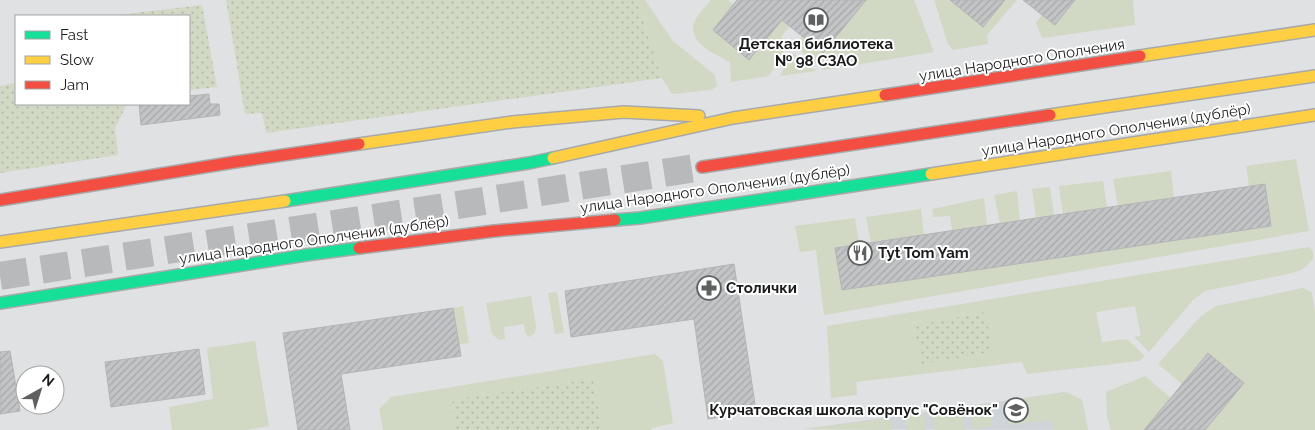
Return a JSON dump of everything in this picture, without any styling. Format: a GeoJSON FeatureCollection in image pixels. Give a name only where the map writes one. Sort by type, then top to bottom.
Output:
{"type":"FeatureCollection","features":[{"type":"Feature","properties":{"kind":"street","name":"улица Народного Ополчения"},"geometry":{"type":"LineString","coordinates":[[733,118],[1315,30]]}},
{"type":"Feature","properties":{"kind":"street"},"geometry":{"type":"LineString","coordinates":[[702,167],[1315,76]]}},
{"type":"Feature","properties":{"kind":"street"},"geometry":{"type":"LineString","coordinates":[[0,200],[235,162],[512,122],[624,112],[733,118]]}},
{"type":"Feature","properties":{"kind":"street","name":"улица Народного Ополчения (дублёр)"},"geometry":{"type":"LineString","coordinates":[[0,303],[326,252],[494,231],[640,218],[1315,115]]}},
{"type":"Feature","properties":{"kind":"street"},"geometry":{"type":"LineString","coordinates":[[0,242],[330,195],[529,163],[733,118]]}},
{"type":"Feature","properties":{"kind":"shaded area","name":"Курчатовская школа корпус \"Совёнок\""},"geometry":{"type":"Polygon","coordinates":[[[1066,392],[1082,400],[1088,430],[804,429],[1066,392]]]}},
{"type":"Feature","properties":{"kind":"green space"},"geometry":{"type":"Polygon","coordinates":[[[226,0],[636,0],[662,78],[266,133],[262,113],[245,114],[226,0]]]}},
{"type":"Feature","properties":{"kind":"green space"},"geometry":{"type":"Polygon","coordinates":[[[636,0],[645,0],[673,41],[715,75],[717,86],[711,90],[672,94],[662,78],[636,0]]]}},
{"type":"Feature","properties":{"kind":"green space"},"geometry":{"type":"Polygon","coordinates":[[[711,0],[728,0],[734,5],[713,30],[749,60],[782,20],[790,26],[781,37],[788,43],[769,76],[731,82],[730,62],[706,49],[697,39],[693,27],[695,20],[711,0]]]}},
{"type":"Feature","properties":{"kind":"green space"},"geometry":{"type":"Polygon","coordinates":[[[866,0],[914,0],[934,52],[824,70],[795,46],[802,36],[823,53],[866,0]]]}},
{"type":"Feature","properties":{"kind":"green space"},"geometry":{"type":"Polygon","coordinates":[[[934,0],[950,0],[983,27],[1005,0],[1017,0],[987,35],[988,44],[953,50],[948,44],[934,0]]]}},
{"type":"Feature","properties":{"kind":"green space"},"geometry":{"type":"Polygon","coordinates":[[[1075,0],[1133,0],[1135,25],[1042,38],[1036,23],[1042,14],[1075,0]]]}},
{"type":"Feature","properties":{"kind":"green space"},"geometry":{"type":"Polygon","coordinates":[[[202,5],[217,87],[190,90],[190,15],[117,15],[202,5]]]}},
{"type":"Feature","properties":{"kind":"green space"},"geometry":{"type":"Polygon","coordinates":[[[793,53],[816,71],[780,76],[793,53]]]}},
{"type":"Feature","properties":{"kind":"green space"},"geometry":{"type":"Polygon","coordinates":[[[15,83],[15,105],[126,105],[115,128],[118,155],[0,173],[0,86],[15,83]]]}},
{"type":"Feature","properties":{"kind":"green space"},"geometry":{"type":"Polygon","coordinates":[[[1296,159],[1309,231],[824,315],[816,250],[800,252],[795,226],[855,218],[859,244],[835,248],[842,290],[1271,226],[1265,184],[1249,186],[1246,166],[1296,159]]]}},
{"type":"Feature","properties":{"kind":"green space"},"geometry":{"type":"Polygon","coordinates":[[[1171,171],[1174,197],[1118,206],[1113,179],[1171,171]]]}},
{"type":"Feature","properties":{"kind":"green space"},"geometry":{"type":"Polygon","coordinates":[[[1103,181],[1107,207],[1063,214],[1059,186],[1103,181]]]}},
{"type":"Feature","properties":{"kind":"green space"},"geometry":{"type":"Polygon","coordinates":[[[1050,187],[1054,215],[1036,218],[1032,189],[1050,187]]]}},
{"type":"Feature","properties":{"kind":"green space"},"geometry":{"type":"Polygon","coordinates":[[[1017,191],[1020,220],[1000,223],[994,195],[1017,191]]]}},
{"type":"Feature","properties":{"kind":"green space"},"geometry":{"type":"Polygon","coordinates":[[[984,198],[987,225],[952,230],[950,216],[933,217],[932,209],[984,198]]]}},
{"type":"Feature","properties":{"kind":"green space"},"geometry":{"type":"Polygon","coordinates":[[[921,209],[924,235],[871,242],[866,217],[921,209]]]}},
{"type":"Feature","properties":{"kind":"green space"},"geometry":{"type":"Polygon","coordinates":[[[1309,247],[1313,252],[1313,259],[1302,270],[1205,291],[1193,300],[1149,352],[1134,337],[1141,336],[1135,306],[1096,312],[1102,342],[1127,339],[1145,356],[1139,361],[1027,374],[1022,362],[856,382],[857,395],[831,398],[827,326],[1309,247]]]}},
{"type":"Feature","properties":{"kind":"green space"},"geometry":{"type":"Polygon","coordinates":[[[1303,288],[1312,293],[1315,312],[1315,430],[1205,430],[1244,383],[1208,353],[1182,384],[1158,364],[1200,317],[1216,306],[1303,288]]]}},
{"type":"Feature","properties":{"kind":"green space"},"geometry":{"type":"Polygon","coordinates":[[[557,292],[564,333],[555,334],[548,293],[557,292]]]}},
{"type":"Feature","properties":{"kind":"green space"},"geometry":{"type":"Polygon","coordinates":[[[531,296],[536,326],[535,333],[529,337],[525,333],[524,324],[504,327],[505,339],[499,340],[492,334],[486,303],[531,296]]]}},
{"type":"Feature","properties":{"kind":"green space"},"geometry":{"type":"Polygon","coordinates":[[[463,306],[469,343],[459,344],[453,308],[463,306]]]}},
{"type":"Feature","properties":{"kind":"green space"},"geometry":{"type":"Polygon","coordinates":[[[986,312],[992,352],[922,364],[914,326],[986,312]]]}},
{"type":"Feature","properties":{"kind":"green space"},"geometry":{"type":"Polygon","coordinates":[[[255,341],[269,426],[246,430],[172,430],[169,407],[213,399],[207,348],[255,341]]]}},
{"type":"Feature","properties":{"kind":"green space"},"geometry":{"type":"Polygon","coordinates":[[[655,354],[663,361],[673,423],[652,428],[651,430],[602,430],[593,379],[452,401],[455,430],[383,430],[379,409],[391,397],[655,354]]]}},
{"type":"Feature","properties":{"kind":"green space"},"geometry":{"type":"Polygon","coordinates":[[[1145,376],[1171,398],[1144,430],[1111,430],[1107,416],[1106,392],[1145,376]]]}},
{"type":"Feature","properties":{"kind":"green space"},"geometry":{"type":"Polygon","coordinates":[[[593,379],[602,430],[455,430],[452,400],[593,379]]]}},
{"type":"Feature","properties":{"kind":"green space"},"geometry":{"type":"Polygon","coordinates":[[[1066,392],[1082,400],[1088,430],[1054,430],[1051,420],[1009,425],[1005,401],[1066,392]]]}},
{"type":"Feature","properties":{"kind":"green space"},"geometry":{"type":"Polygon","coordinates":[[[989,404],[992,426],[973,429],[970,407],[989,404]]]}},
{"type":"Feature","properties":{"kind":"green space"},"geometry":{"type":"Polygon","coordinates":[[[961,408],[965,430],[935,430],[932,413],[961,408]]]}},
{"type":"Feature","properties":{"kind":"green space"},"geometry":{"type":"Polygon","coordinates":[[[924,414],[926,430],[907,430],[906,416],[924,414]]]}},
{"type":"Feature","properties":{"kind":"green space"},"geometry":{"type":"Polygon","coordinates":[[[890,418],[892,430],[804,429],[890,418]]]}},
{"type":"Feature","properties":{"kind":"building"},"geometry":{"type":"Polygon","coordinates":[[[737,0],[866,0],[823,53],[782,20],[749,60],[713,30],[737,0]]]}},
{"type":"Feature","properties":{"kind":"building"},"geometry":{"type":"Polygon","coordinates":[[[950,0],[1005,0],[983,27],[950,0]]]}},
{"type":"Feature","properties":{"kind":"building"},"geometry":{"type":"Polygon","coordinates":[[[1023,0],[1075,0],[1055,25],[1023,0]]]}},
{"type":"Feature","properties":{"kind":"building"},"geometry":{"type":"Polygon","coordinates":[[[209,94],[210,104],[219,104],[220,115],[141,125],[139,105],[190,105],[190,96],[209,94]]]}},
{"type":"Feature","properties":{"kind":"building"},"geometry":{"type":"Polygon","coordinates":[[[1265,184],[1271,226],[842,290],[835,248],[1265,184]]]}},
{"type":"Feature","properties":{"kind":"building"},"geometry":{"type":"Polygon","coordinates":[[[734,264],[756,411],[708,419],[694,319],[571,337],[565,291],[734,264]]]}},
{"type":"Feature","properties":{"kind":"building"},"geometry":{"type":"Polygon","coordinates":[[[453,308],[461,356],[341,374],[350,430],[298,430],[283,333],[453,308]]]}},
{"type":"Feature","properties":{"kind":"building"},"geometry":{"type":"Polygon","coordinates":[[[199,349],[205,394],[111,407],[105,362],[199,349]]]}},
{"type":"Feature","properties":{"kind":"building"},"geometry":{"type":"Polygon","coordinates":[[[10,351],[15,381],[15,412],[0,414],[0,352],[10,351]]]}},
{"type":"Feature","properties":{"kind":"building"},"geometry":{"type":"Polygon","coordinates":[[[1208,353],[1244,383],[1205,430],[1144,430],[1208,353]]]}},
{"type":"Feature","properties":{"kind":"tunnel"},"geometry":{"type":"LineString","coordinates":[[0,276],[702,167]]}},
{"type":"Feature","properties":{"kind":"traffic: fast"},"geometry":{"type":"LineString","coordinates":[[285,201],[553,158]]}},
{"type":"Feature","properties":{"kind":"traffic: fast"},"geometry":{"type":"LineString","coordinates":[[615,220],[640,218],[931,174]]}},
{"type":"Feature","properties":{"kind":"traffic: fast"},"geometry":{"type":"LineString","coordinates":[[0,303],[359,248]]}},
{"type":"Feature","properties":{"kind":"traffic: slow"},"geometry":{"type":"LineString","coordinates":[[1140,56],[1315,30]]}},
{"type":"Feature","properties":{"kind":"traffic: slow"},"geometry":{"type":"LineString","coordinates":[[1050,115],[1315,76]]}},
{"type":"Feature","properties":{"kind":"traffic: slow"},"geometry":{"type":"LineString","coordinates":[[553,158],[733,118],[885,95]]}},
{"type":"Feature","properties":{"kind":"traffic: slow"},"geometry":{"type":"LineString","coordinates":[[359,144],[512,122],[624,112],[699,116]]}},
{"type":"Feature","properties":{"kind":"traffic: slow"},"geometry":{"type":"LineString","coordinates":[[931,174],[1315,115]]}},
{"type":"Feature","properties":{"kind":"traffic: slow"},"geometry":{"type":"LineString","coordinates":[[0,242],[285,201]]}},
{"type":"Feature","properties":{"kind":"traffic: jam"},"geometry":{"type":"LineString","coordinates":[[885,95],[1140,56]]}},
{"type":"Feature","properties":{"kind":"traffic: jam"},"geometry":{"type":"LineString","coordinates":[[702,167],[1050,115]]}},
{"type":"Feature","properties":{"kind":"traffic: jam"},"geometry":{"type":"LineString","coordinates":[[0,200],[359,144]]}},
{"type":"Feature","properties":{"kind":"traffic: jam"},"geometry":{"type":"LineString","coordinates":[[359,248],[494,231],[615,220]]}},
{"type":"Feature","properties":{"kind":"place","name":"Детская библиотека № 98 СЗАО"},"geometry":{"type":"Point","coordinates":[816,20]}},
{"type":"Feature","properties":{"kind":"place","name":"Tyt Tom Yam"},"geometry":{"type":"Point","coordinates":[860,253]}},
{"type":"Feature","properties":{"kind":"place","name":"Столички"},"geometry":{"type":"Point","coordinates":[709,288]}},
{"type":"Feature","properties":{"kind":"place","name":"Курчатовская школа корпус \"Совёнок\""},"geometry":{"type":"Point","coordinates":[1016,410]}}]}
